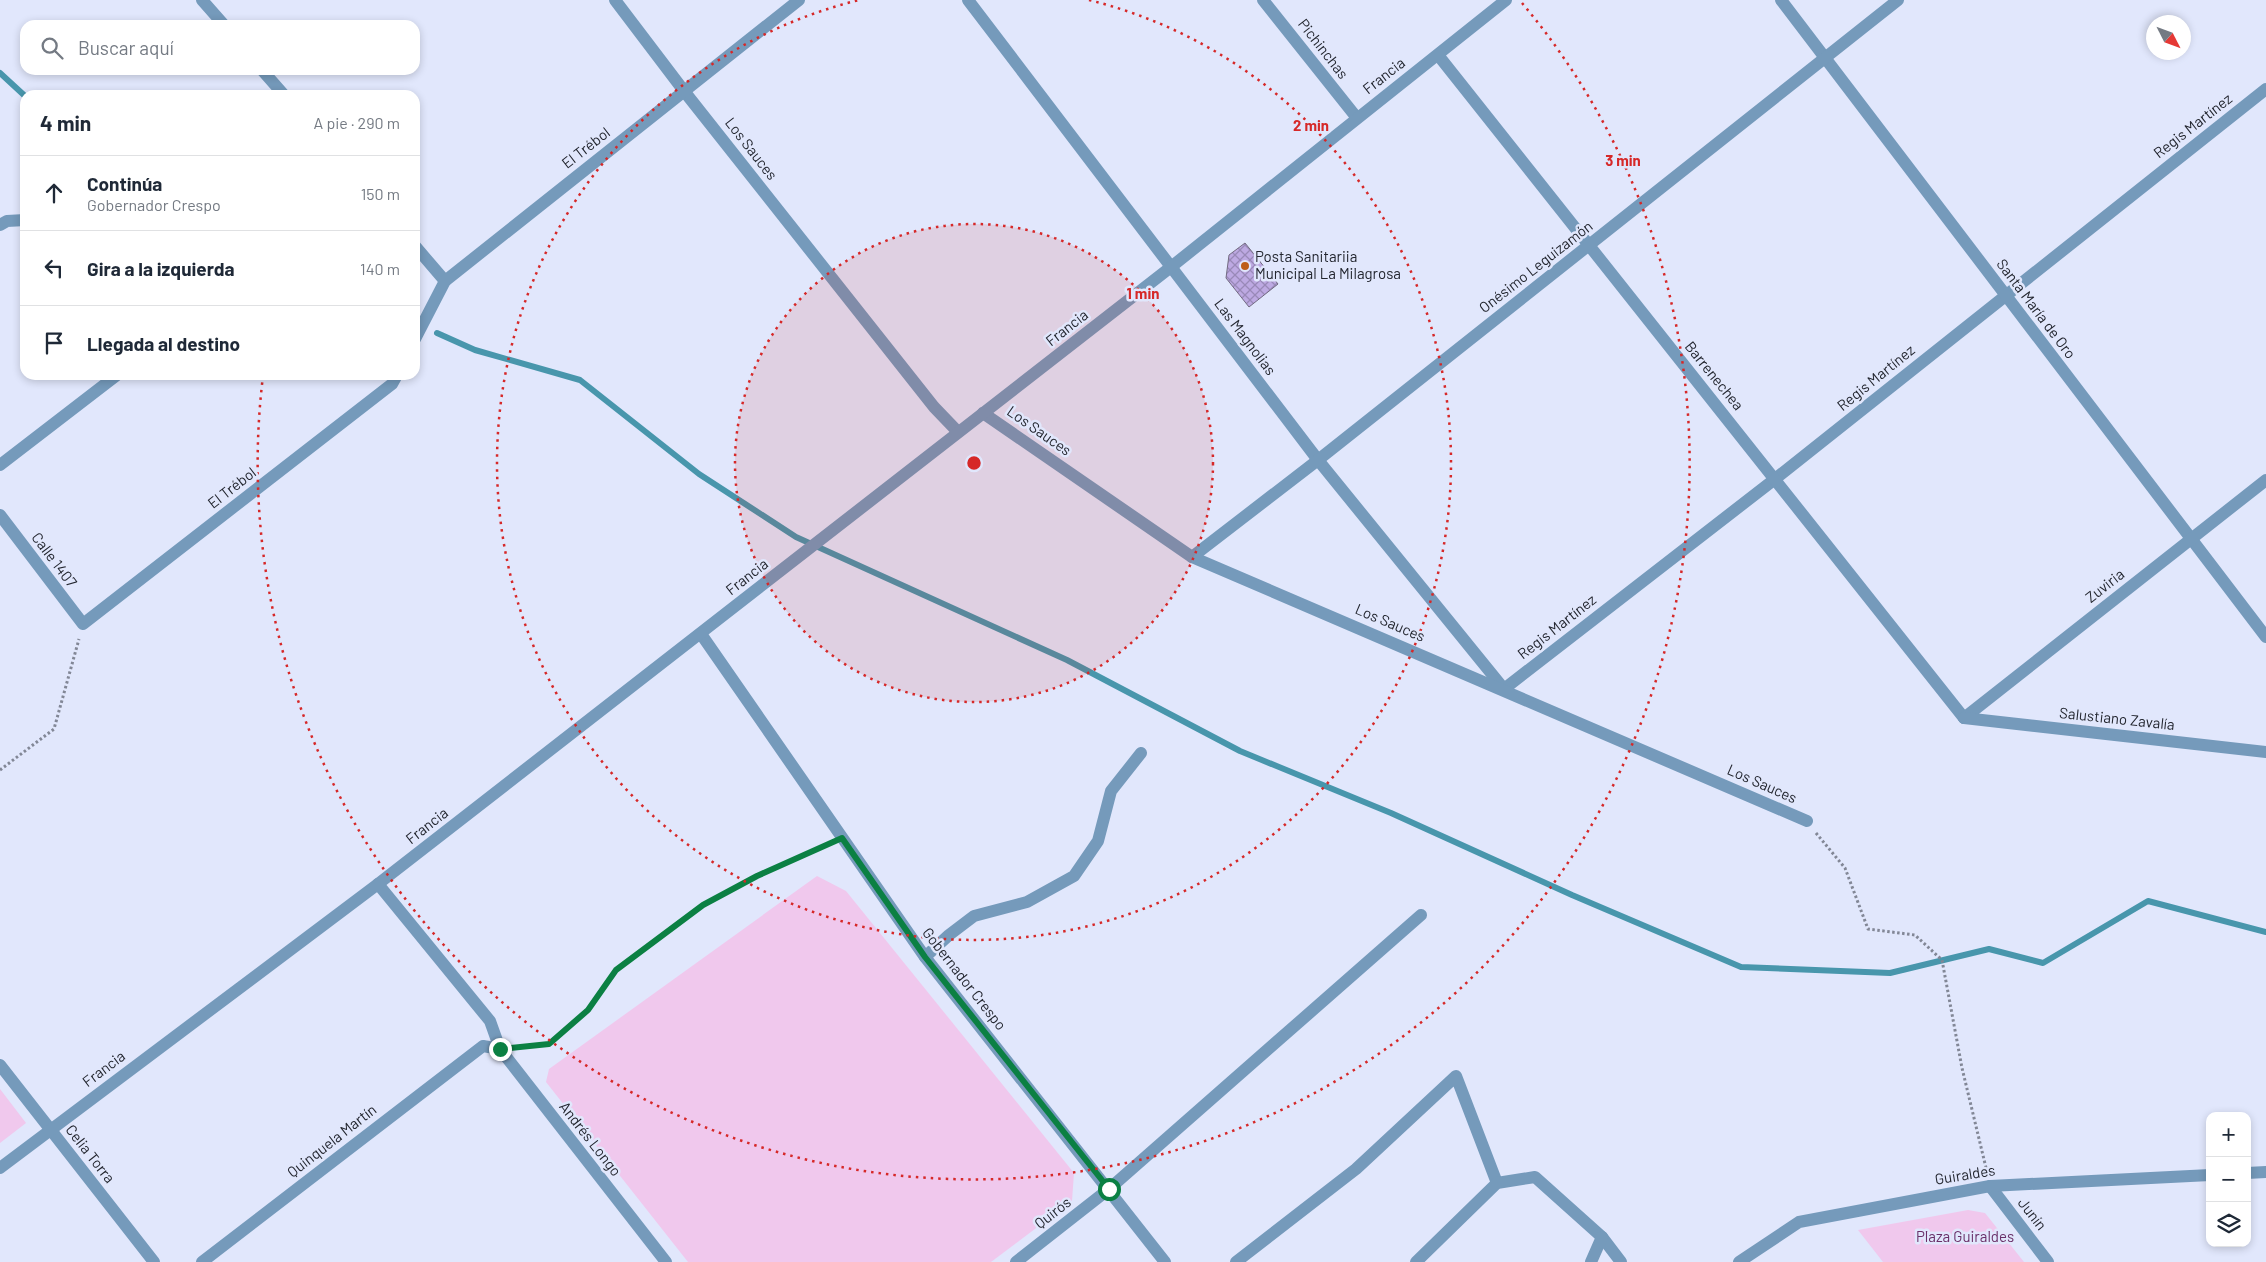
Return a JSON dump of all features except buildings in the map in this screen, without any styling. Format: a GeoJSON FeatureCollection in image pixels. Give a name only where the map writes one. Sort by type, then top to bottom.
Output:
{"type":"FeatureCollection","features":[{"type":"Feature","properties":{"kind":"street"},"geometry":{"type":"LineString","coordinates":[[202,0],[220,20]]}},
{"type":"Feature","properties":{"kind":"street","name":"Los Sauces"},"geometry":{"type":"LineString","coordinates":[[615,0],[684,91],[934,406],[958,432]]}},
{"type":"Feature","properties":{"kind":"street","name":"El Trébol"},"geometry":{"type":"LineString","coordinates":[[420,330],[445,281],[799,0]]}},
{"type":"Feature","properties":{"kind":"street","name":"Las Magnolias"},"geometry":{"type":"LineString","coordinates":[[968,0],[1318,460],[1504,689]]}},
{"type":"Feature","properties":{"kind":"street","name":"Pichinchas"},"geometry":{"type":"LineString","coordinates":[[1263,0],[1357,118]]}},
{"type":"Feature","properties":{"kind":"street","name":"Francia"},"geometry":{"type":"LineString","coordinates":[[0,1168],[378,884],[701,634],[1171,267],[1506,0]]}},
{"type":"Feature","properties":{"kind":"street","name":"Santa María de Oro"},"geometry":{"type":"LineString","coordinates":[[1781,0],[2266,637]]}},
{"type":"Feature","properties":{"kind":"street","name":"Onésimo Leguizamón"},"geometry":{"type":"LineString","coordinates":[[1192,557],[1318,460],[1898,0]]}},
{"type":"Feature","properties":{"kind":"street","name":"Barrenechea"},"geometry":{"type":"LineString","coordinates":[[1438,55],[1964,718]]}},
{"type":"Feature","properties":{"kind":"street"},"geometry":{"type":"LineString","coordinates":[[266,75],[280,90]]}},
{"type":"Feature","properties":{"kind":"street","name":"Regis Martínez"},"geometry":{"type":"LineString","coordinates":[[1504,689],[1775,479],[2266,89]]}},
{"type":"Feature","properties":{"kind":"street"},"geometry":{"type":"LineString","coordinates":[[3,223],[20,221]]}},
{"type":"Feature","properties":{"kind":"street"},"geometry":{"type":"LineString","coordinates":[[420,252],[445,281]]}},
{"type":"Feature","properties":{"kind":"street"},"geometry":{"type":"LineString","coordinates":[[0,465],[110,380]]}},
{"type":"Feature","properties":{"kind":"street","name":"El Trébol"},"geometry":{"type":"LineString","coordinates":[[83,624],[392,384],[394,380]]}},
{"type":"Feature","properties":{"kind":"street","name":"Los Sauces"},"geometry":{"type":"LineString","coordinates":[[983,413],[1192,557],[1504,689],[1806,821]]}},
{"type":"Feature","properties":{"kind":"street","name":"Zuviria"},"geometry":{"type":"LineString","coordinates":[[1964,718],[2266,480]]}},
{"type":"Feature","properties":{"kind":"street","name":"Calle 1407"},"geometry":{"type":"LineString","coordinates":[[0,515],[83,624]]}},
{"type":"Feature","properties":{"kind":"street","name":"Gobernador Crespo"},"geometry":{"type":"LineString","coordinates":[[701,634],[925,957],[1165,1262]]}},
{"type":"Feature","properties":{"kind":"street","name":"Salustiano Zavalía"},"geometry":{"type":"LineString","coordinates":[[1964,718],[2266,752]]}},
{"type":"Feature","properties":{"kind":"street"},"geometry":{"type":"LineString","coordinates":[[925,957],[974,916],[1026,902],[1074,876],[1098,841],[1111,791],[1141,752]]}},
{"type":"Feature","properties":{"kind":"street","name":"Andrés Longo"},"geometry":{"type":"LineString","coordinates":[[378,884],[490,1020],[500,1049],[666,1262]]}},
{"type":"Feature","properties":{"kind":"street","name":"Quirós"},"geometry":{"type":"LineString","coordinates":[[1016,1262],[1109,1189],[1421,915]]}},
{"type":"Feature","properties":{"kind":"street","name":"Quinquela Martín"},"geometry":{"type":"LineString","coordinates":[[202,1262],[483,1046],[500,1049]]}},
{"type":"Feature","properties":{"kind":"street","name":"Celia Torra"},"geometry":{"type":"LineString","coordinates":[[0,1065],[154,1262]]}},
{"type":"Feature","properties":{"kind":"street"},"geometry":{"type":"LineString","coordinates":[[1236,1262],[1356,1169],[1456,1076],[1497,1183]]}},
{"type":"Feature","properties":{"kind":"street"},"geometry":{"type":"LineString","coordinates":[[2251,1173],[2266,1172]]}},
{"type":"Feature","properties":{"kind":"street","name":"Guiraldes"},"geometry":{"type":"LineString","coordinates":[[1738,1262],[1799,1222],[1990,1186],[2206,1175]]}},
{"type":"Feature","properties":{"kind":"street"},"geometry":{"type":"LineString","coordinates":[[1416,1262],[1497,1183],[1535,1177],[1602,1237],[1621,1262]]}},
{"type":"Feature","properties":{"kind":"street","name":"Junín"},"geometry":{"type":"LineString","coordinates":[[1990,1186],[2048,1262]]}},
{"type":"Feature","properties":{"kind":"street"},"geometry":{"type":"LineString","coordinates":[[1591,1262],[1602,1237]]}},
{"type":"Feature","properties":{"kind":"path"},"geometry":{"type":"LineString","coordinates":[[0,770],[54,729],[83,624]]}},
{"type":"Feature","properties":{"kind":"path"},"geometry":{"type":"LineString","coordinates":[[1806,821],[1845,868],[1868,929],[1915,935],[1942,960],[1962,1068],[1990,1186]]}},
{"type":"Feature","properties":{"kind":"path"},"geometry":{"type":"LineString","coordinates":[[500,1049],[549,1044],[588,1010],[616,970],[703,905],[757,876],[842,838]]}},
{"type":"Feature","properties":{"kind":"green space"},"geometry":{"type":"Polygon","coordinates":[[[817,876],[846,891],[1074,1173],[1072,1201],[991,1262],[688,1262],[546,1082],[549,1069],[817,876]]]}},
{"type":"Feature","properties":{"kind":"green space"},"geometry":{"type":"Polygon","coordinates":[[[0,1089],[26,1123],[0,1143],[0,1089]]]}},
{"type":"Feature","properties":{"kind":"green space","name":"Plaza Guiraldes"},"geometry":{"type":"Polygon","coordinates":[[[1968,1210],[1985,1213],[2024,1262],[1883,1262],[1858,1230],[1968,1210]]]}},
{"type":"Feature","properties":{"kind":"waterway"},"geometry":{"type":"LineString","coordinates":[[0,73],[20,91]]}},
{"type":"Feature","properties":{"kind":"waterway"},"geometry":{"type":"LineString","coordinates":[[437,333],[475,350],[580,380],[699,474],[796,537],[1067,660],[1240,751],[1391,813],[1572,895],[1741,967],[1890,973],[1989,949],[2043,963],[2148,901],[2266,932]]}},
{"type":"Feature","properties":{"kind":"place","name":"Posta Sanitariia Municipal La Milagrosa"},"geometry":{"type":"Point","coordinates":[1245,266]}},
{"type":"Feature","properties":{"kind":"route"},"geometry":{"type":"LineString","coordinates":[[500,1049],[549,1044],[588,1010],[616,970],[703,905],[757,876],[842,838],[925,957],[1109,1189]]}}]}
